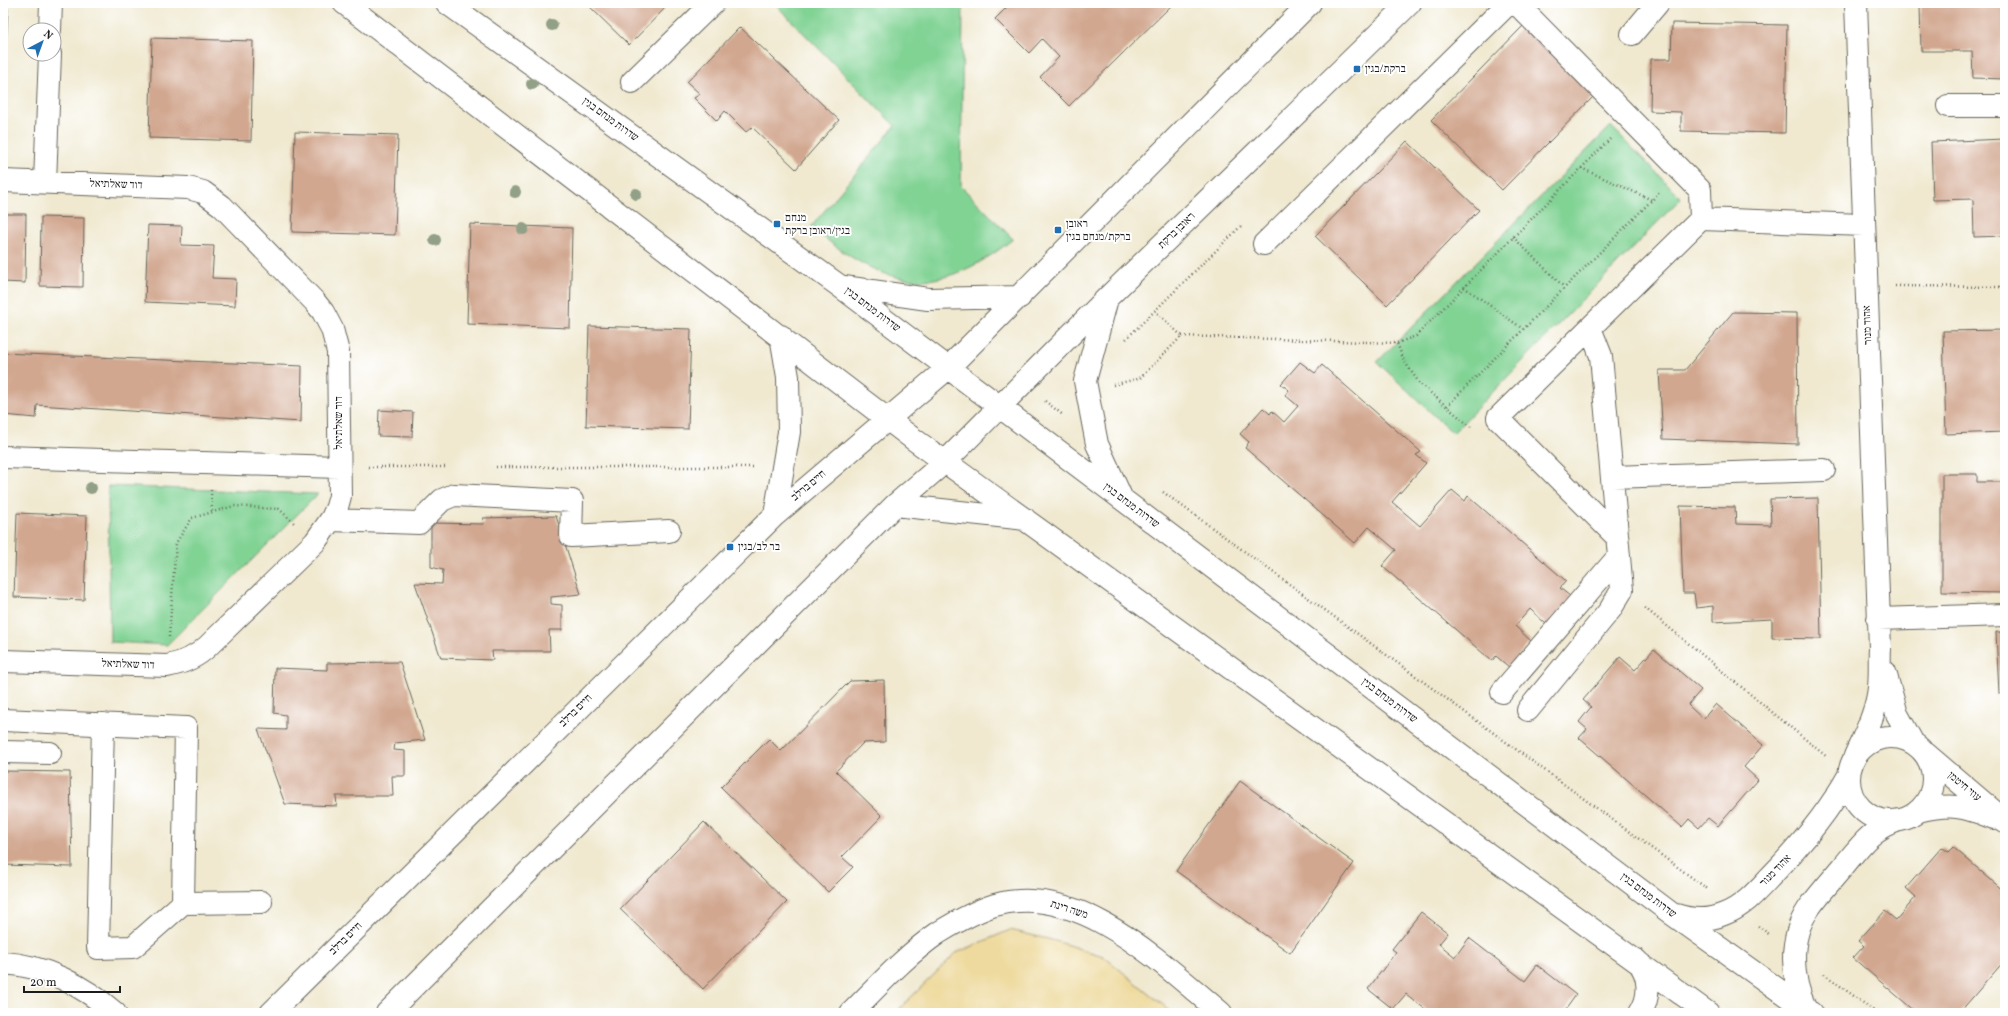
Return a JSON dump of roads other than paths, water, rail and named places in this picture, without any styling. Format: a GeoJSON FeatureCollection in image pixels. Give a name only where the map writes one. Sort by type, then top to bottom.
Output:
{"type":"FeatureCollection","features":[{"type":"Feature","properties":{"kind":"street"},"geometry":{"type":"LineString","coordinates":[[50,22],[51,3]]}},
{"type":"Feature","properties":{"kind":"street"},"geometry":{"type":"LineString","coordinates":[[344,3],[890,419],[912,438],[946,461],[1708,1013]]}},
{"type":"Feature","properties":{"kind":"street","name":"שדרות מנחם בגין"},"geometry":{"type":"LineString","coordinates":[[447,3],[842,287],[1672,914],[1809,1011]]}},
{"type":"Feature","properties":{"kind":"street"},"geometry":{"type":"LineString","coordinates":[[632,82],[713,3]]}},
{"type":"Feature","properties":{"kind":"street"},"geometry":{"type":"LineString","coordinates":[[890,419],[948,368],[1020,297],[1310,3]]}},
{"type":"Feature","properties":{"kind":"street","name":"ראובן ברקת"},"geometry":{"type":"LineString","coordinates":[[946,461],[1107,298],[1410,3]]}},
{"type":"Feature","properties":{"kind":"street"},"geometry":{"type":"LineString","coordinates":[[1264,244],[1508,3]]}},
{"type":"Feature","properties":{"kind":"street"},"geometry":{"type":"LineString","coordinates":[[1516,3],[1700,190],[1700,219],[1498,418],[1618,546]]}},
{"type":"Feature","properties":{"kind":"street"},"geometry":{"type":"LineString","coordinates":[[1632,34],[1658,3]]}},
{"type":"Feature","properties":{"kind":"street","name":"אהוד מנור"},"geometry":{"type":"LineString","coordinates":[[1672,914],[1686,918],[1707,918],[1724,914],[1735,908],[1754,893],[1808,835],[1835,801],[1869,727],[1876,704],[1879,684],[1880,648],[1856,3]]}},
{"type":"Feature","properties":{"kind":"street"},"geometry":{"type":"LineString","coordinates":[[45,182],[50,62]]}},
{"type":"Feature","properties":{"kind":"street"},"geometry":{"type":"LineString","coordinates":[[1948,106],[2005,106]]}},
{"type":"Feature","properties":{"kind":"street","name":"דוד שאלתיאל"},"geometry":{"type":"LineString","coordinates":[[3,181],[188,188],[203,192],[222,206],[324,312],[332,329],[338,358],[339,467],[339,502],[331,520],[315,542],[205,649],[186,661],[167,666],[3,661]]}},
{"type":"Feature","properties":{"kind":"street"},"geometry":{"type":"LineString","coordinates":[[1700,219],[1864,225]]}},
{"type":"Feature","properties":{"kind":"street"},"geometry":{"type":"LineString","coordinates":[[842,287],[928,299],[1020,297]]}},
{"type":"Feature","properties":{"kind":"street"},"geometry":{"type":"LineString","coordinates":[[1107,298],[1085,381],[1097,444],[1123,500]]}},
{"type":"Feature","properties":{"kind":"street"},"geometry":{"type":"LineString","coordinates":[[1528,710],[1610,610],[1622,590],[1601,356],[1590,328]]}},
{"type":"Feature","properties":{"kind":"street"},"geometry":{"type":"LineString","coordinates":[[775,515],[789,432],[788,377],[781,336]]}},
{"type":"Feature","properties":{"kind":"street","name":"חיים ברלב"},"geometry":{"type":"LineString","coordinates":[[271,1013],[775,515],[890,419]]}},
{"type":"Feature","properties":{"kind":"street"},"geometry":{"type":"LineString","coordinates":[[3,457],[339,467]]}},
{"type":"Feature","properties":{"kind":"street"},"geometry":{"type":"LineString","coordinates":[[386,1013],[895,505],[946,461]]}},
{"type":"Feature","properties":{"kind":"street"},"geometry":{"type":"LineString","coordinates":[[1612,477],[1824,470]]}},
{"type":"Feature","properties":{"kind":"street"},"geometry":{"type":"LineString","coordinates":[[331,520],[419,523],[442,500],[454,495],[572,501],[571,536],[669,531]]}},
{"type":"Feature","properties":{"kind":"street"},"geometry":{"type":"LineString","coordinates":[[895,505],[1025,519]]}},
{"type":"Feature","properties":{"kind":"street"},"geometry":{"type":"LineString","coordinates":[[1502,692],[1618,546]]}},
{"type":"Feature","properties":{"kind":"street"},"geometry":{"type":"LineString","coordinates":[[1878,619],[2005,615]]}},
{"type":"Feature","properties":{"kind":"street","name":"אהוד מנור"},"geometry":{"type":"LineString","coordinates":[[1880,648],[1887,685],[1894,704],[1902,724],[1918,747]]}},
{"type":"Feature","properties":{"kind":"street"},"geometry":{"type":"LineString","coordinates":[[3,720],[186,728],[183,903]]}},
{"type":"Feature","properties":{"kind":"street"},"geometry":{"type":"LineString","coordinates":[[103,724],[98,948],[133,947],[183,903],[261,902]]}},
{"type":"Feature","properties":{"kind":"street"},"geometry":{"type":"LineString","coordinates":[[1809,1011],[1797,987],[1794,970],[1794,952],[1798,934],[1809,908],[1865,840],[1883,825],[1909,816],[1927,801],[1933,782],[1932,769],[1918,747],[1894,736],[1882,737],[1864,746],[1852,766],[1852,794],[1864,811],[1881,820],[1909,816]]}},
{"type":"Feature","properties":{"kind":"street","name":"עוזי חיטמן"},"geometry":{"type":"LineString","coordinates":[[1918,747],[2005,822]]}},
{"type":"Feature","properties":{"kind":"street"},"geometry":{"type":"LineString","coordinates":[[3,752],[50,753]]}},
{"type":"Feature","properties":{"kind":"street","name":"עוזי חיטמן"},"geometry":{"type":"LineString","coordinates":[[1909,816],[1938,806],[1952,806],[1969,808],[2005,822]]}},
{"type":"Feature","properties":{"kind":"street","name":"משה רינת"},"geometry":{"type":"LineString","coordinates":[[851,1013],[905,960],[937,934],[967,916],[996,905],[1024,901],[1051,903],[1078,911],[1106,925],[1135,943],[1221,1013]]}},
{"type":"Feature","properties":{"kind":"street"},"geometry":{"type":"LineString","coordinates":[[1633,958],[1641,965],[1648,987],[1646,1002],[1640,1013]]}},
{"type":"Feature","properties":{"kind":"street"},"geometry":{"type":"LineString","coordinates":[[3,963],[32,968],[58,976],[95,998],[114,1013]]}},
{"type":"Feature","properties":{"kind":"place","name":"ברקת/בגין"},"geometry":{"type":"Point","coordinates":[1357,69]}},
{"type":"Feature","properties":{"kind":"place","name":"מנחם בגין/ראובן ברקת"},"geometry":{"type":"Point","coordinates":[777,224]}},
{"type":"Feature","properties":{"kind":"place","name":"ראובן ברקת/מנחם בגין"},"geometry":{"type":"Point","coordinates":[1058,230]}},
{"type":"Feature","properties":{"kind":"place","name":"בר לב/בגין"},"geometry":{"type":"Point","coordinates":[730,547]}}]}
